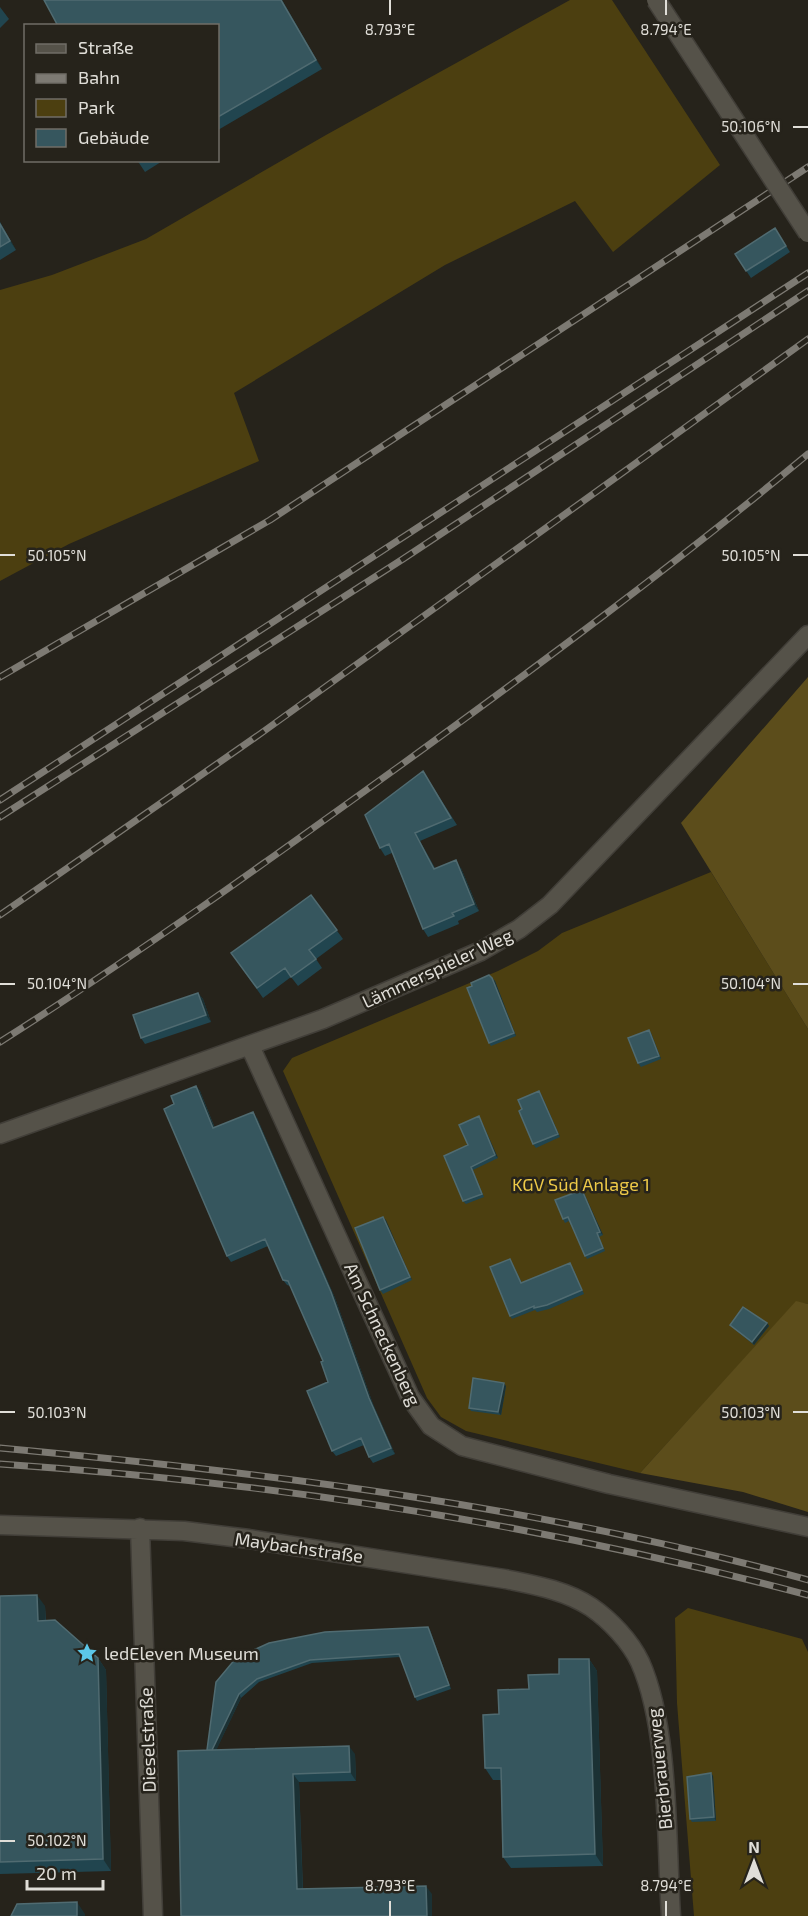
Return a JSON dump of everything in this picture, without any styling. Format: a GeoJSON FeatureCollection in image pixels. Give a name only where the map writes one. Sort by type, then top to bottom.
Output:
{"type":"FeatureCollection","features":[{"type":"Feature","properties":{"kind":"street"},"geometry":{"type":"LineString","coordinates":[[656,0],[808,233]]}},
{"type":"Feature","properties":{"kind":"street","name":"Lämmerspieler Weg"},"geometry":{"type":"LineString","coordinates":[[0,1134],[250,1046],[462,960],[501,941],[535,918],[598,856],[808,635]]}},
{"type":"Feature","properties":{"kind":"street","name":"Am Schneckenberg"},"geometry":{"type":"LineString","coordinates":[[250,1046],[410,1397],[431,1426],[462,1446],[487,1453],[609,1484],[808,1527]]}},
{"type":"Feature","properties":{"kind":"street","name":"Maybachstraße"},"geometry":{"type":"LineString","coordinates":[[0,1525],[140,1528],[249,1539],[542,1586],[591,1607]]}},
{"type":"Feature","properties":{"kind":"street","name":"Dieselstraße"},"geometry":{"type":"LineString","coordinates":[[140,1528],[153,1916]]}},
{"type":"Feature","properties":{"kind":"street","name":"Bierbrauerweg"},"geometry":{"type":"LineString","coordinates":[[591,1607],[614,1626],[639,1659],[654,1710],[661,1754],[671,1916]]}},
{"type":"Feature","properties":{"kind":"green space"},"geometry":{"type":"Polygon","coordinates":[[[570,0],[612,0],[720,165],[613,252],[575,201],[445,265],[234,393],[259,461],[69,544],[0,581],[0,290],[52,275],[146,239],[326,135],[570,0]]]}},
{"type":"Feature","properties":{"kind":"green space","name":"KGV Süd Anlage 1"},"geometry":{"type":"Polygon","coordinates":[[[711,872],[808,1029],[808,1304],[796,1302],[640,1473],[466,1431],[441,1417],[427,1398],[283,1071],[292,1058],[498,971],[538,951],[562,933],[711,872]]]}},
{"type":"Feature","properties":{"kind":"green space"},"geometry":{"type":"Polygon","coordinates":[[[688,1608],[802,1639],[808,1652],[808,1916],[694,1916],[677,1703],[675,1618],[688,1608]]]}},
{"type":"Feature","properties":{"kind":"shaded area"},"geometry":{"type":"Polygon","coordinates":[[[808,677],[808,1029],[681,823],[808,677]]]}},
{"type":"Feature","properties":{"kind":"shaded area"},"geometry":{"type":"Polygon","coordinates":[[[796,1301],[808,1304],[808,1512],[743,1492],[640,1473],[796,1301]]]}},
{"type":"Feature","properties":{"kind":"building"},"geometry":{"type":"Polygon","coordinates":[[[44,0],[281,0],[316,60],[219,116],[219,24],[57,24],[44,0]]]}},
{"type":"Feature","properties":{"kind":"building"},"geometry":{"type":"Polygon","coordinates":[[[0,224],[10,241],[0,247],[0,224]]]}},
{"type":"Feature","properties":{"kind":"building"},"geometry":{"type":"Polygon","coordinates":[[[775,228],[786,246],[746,271],[735,254],[775,228]]]}},
{"type":"Feature","properties":{"kind":"building"},"geometry":{"type":"Polygon","coordinates":[[[423,771],[451,818],[415,833],[434,869],[456,860],[474,904],[452,913],[454,916],[423,929],[389,844],[380,848],[365,815],[423,771]]]}},
{"type":"Feature","properties":{"kind":"building"},"geometry":{"type":"Polygon","coordinates":[[[311,895],[337,930],[309,950],[316,959],[291,977],[285,968],[257,988],[231,953],[311,895]]]}},
{"type":"Feature","properties":{"kind":"building"},"geometry":{"type":"Polygon","coordinates":[[[489,975],[514,1033],[489,1043],[467,988],[472,986],[471,983],[489,975]]]}},
{"type":"Feature","properties":{"kind":"building"},"geometry":{"type":"Polygon","coordinates":[[[198,993],[206,1015],[141,1038],[133,1015],[198,993]]]}},
{"type":"Feature","properties":{"kind":"building"},"geometry":{"type":"Polygon","coordinates":[[[649,1030],[659,1056],[638,1063],[628,1038],[649,1030]]]}},
{"type":"Feature","properties":{"kind":"building"},"geometry":{"type":"Polygon","coordinates":[[[196,1086],[213,1128],[253,1112],[331,1292],[369,1398],[391,1448],[369,1457],[361,1438],[332,1451],[307,1391],[328,1382],[321,1362],[323,1361],[288,1281],[283,1280],[265,1239],[227,1256],[164,1109],[174,1104],[171,1096],[196,1086]]]}},
{"type":"Feature","properties":{"kind":"building"},"geometry":{"type":"Polygon","coordinates":[[[539,1091],[558,1134],[533,1144],[519,1111],[522,1109],[518,1100],[539,1091]]]}},
{"type":"Feature","properties":{"kind":"building"},"geometry":{"type":"Polygon","coordinates":[[[479,1116],[495,1155],[471,1167],[482,1194],[463,1201],[444,1156],[468,1145],[459,1125],[479,1116]]]}},
{"type":"Feature","properties":{"kind":"building"},"geometry":{"type":"Polygon","coordinates":[[[582,1190],[600,1232],[597,1233],[603,1248],[585,1256],[568,1217],[563,1219],[555,1200],[582,1190]]]}},
{"type":"Feature","properties":{"kind":"building"},"geometry":{"type":"Polygon","coordinates":[[[383,1217],[410,1277],[380,1290],[355,1228],[383,1217]]]}},
{"type":"Feature","properties":{"kind":"building"},"geometry":{"type":"Polygon","coordinates":[[[510,1259],[521,1283],[570,1263],[582,1290],[547,1305],[534,1308],[534,1306],[510,1316],[490,1267],[510,1259]]]}},
{"type":"Feature","properties":{"kind":"building"},"geometry":{"type":"Polygon","coordinates":[[[743,1307],[767,1323],[752,1342],[730,1325],[743,1307]]]}},
{"type":"Feature","properties":{"kind":"building"},"geometry":{"type":"Polygon","coordinates":[[[473,1378],[504,1383],[498,1412],[469,1408],[473,1378]]]}},
{"type":"Feature","properties":{"kind":"building"},"geometry":{"type":"Polygon","coordinates":[[[37,1595],[38,1621],[55,1620],[98,1658],[103,1859],[0,1862],[0,1596],[37,1595]]]}},
{"type":"Feature","properties":{"kind":"building"},"geometry":{"type":"Polygon","coordinates":[[[428,1627],[449,1685],[415,1697],[399,1654],[310,1660],[257,1679],[239,1694],[212,1750],[207,1750],[216,1682],[236,1658],[269,1643],[325,1632],[428,1627]]]}},
{"type":"Feature","properties":{"kind":"building"},"geometry":{"type":"Polygon","coordinates":[[[559,1659],[589,1659],[595,1854],[503,1857],[501,1768],[485,1768],[483,1715],[499,1714],[498,1690],[529,1689],[528,1675],[559,1674],[559,1659]]]}},
{"type":"Feature","properties":{"kind":"building"},"geometry":{"type":"Polygon","coordinates":[[[349,1746],[350,1772],[293,1774],[297,1889],[426,1886],[427,1916],[181,1916],[178,1751],[349,1746]]]}},
{"type":"Feature","properties":{"kind":"building"},"geometry":{"type":"Polygon","coordinates":[[[711,1773],[714,1817],[690,1819],[687,1777],[711,1773]]]}},
{"type":"Feature","properties":{"kind":"building"},"geometry":{"type":"Polygon","coordinates":[[[77,1902],[77,1916],[11,1916],[17,1904],[77,1902]]]}},
{"type":"Feature","properties":{"kind":"railway"},"geometry":{"type":"LineString","coordinates":[[0,677],[270,520],[808,167]]}},
{"type":"Feature","properties":{"kind":"railway"},"geometry":{"type":"LineString","coordinates":[[0,800],[808,273]]}},
{"type":"Feature","properties":{"kind":"railway"},"geometry":{"type":"LineString","coordinates":[[0,817],[403,559],[808,291]]}},
{"type":"Feature","properties":{"kind":"railway"},"geometry":{"type":"LineString","coordinates":[[0,915],[260,734],[808,339]]}},
{"type":"Feature","properties":{"kind":"railway"},"geometry":{"type":"LineString","coordinates":[[0,1042],[202,906],[453,727],[658,574],[808,454]]}},
{"type":"Feature","properties":{"kind":"railway"},"geometry":{"type":"LineString","coordinates":[[0,1448],[204,1469],[407,1496],[609,1532],[709,1554],[808,1580]]}},
{"type":"Feature","properties":{"kind":"railway"},"geometry":{"type":"LineString","coordinates":[[0,1464],[204,1482],[407,1510],[609,1548],[808,1595]]}},
{"type":"Feature","properties":{"kind":"place","name":"ledEleven Museum"},"geometry":{"type":"Point","coordinates":[87,1653]}}]}
